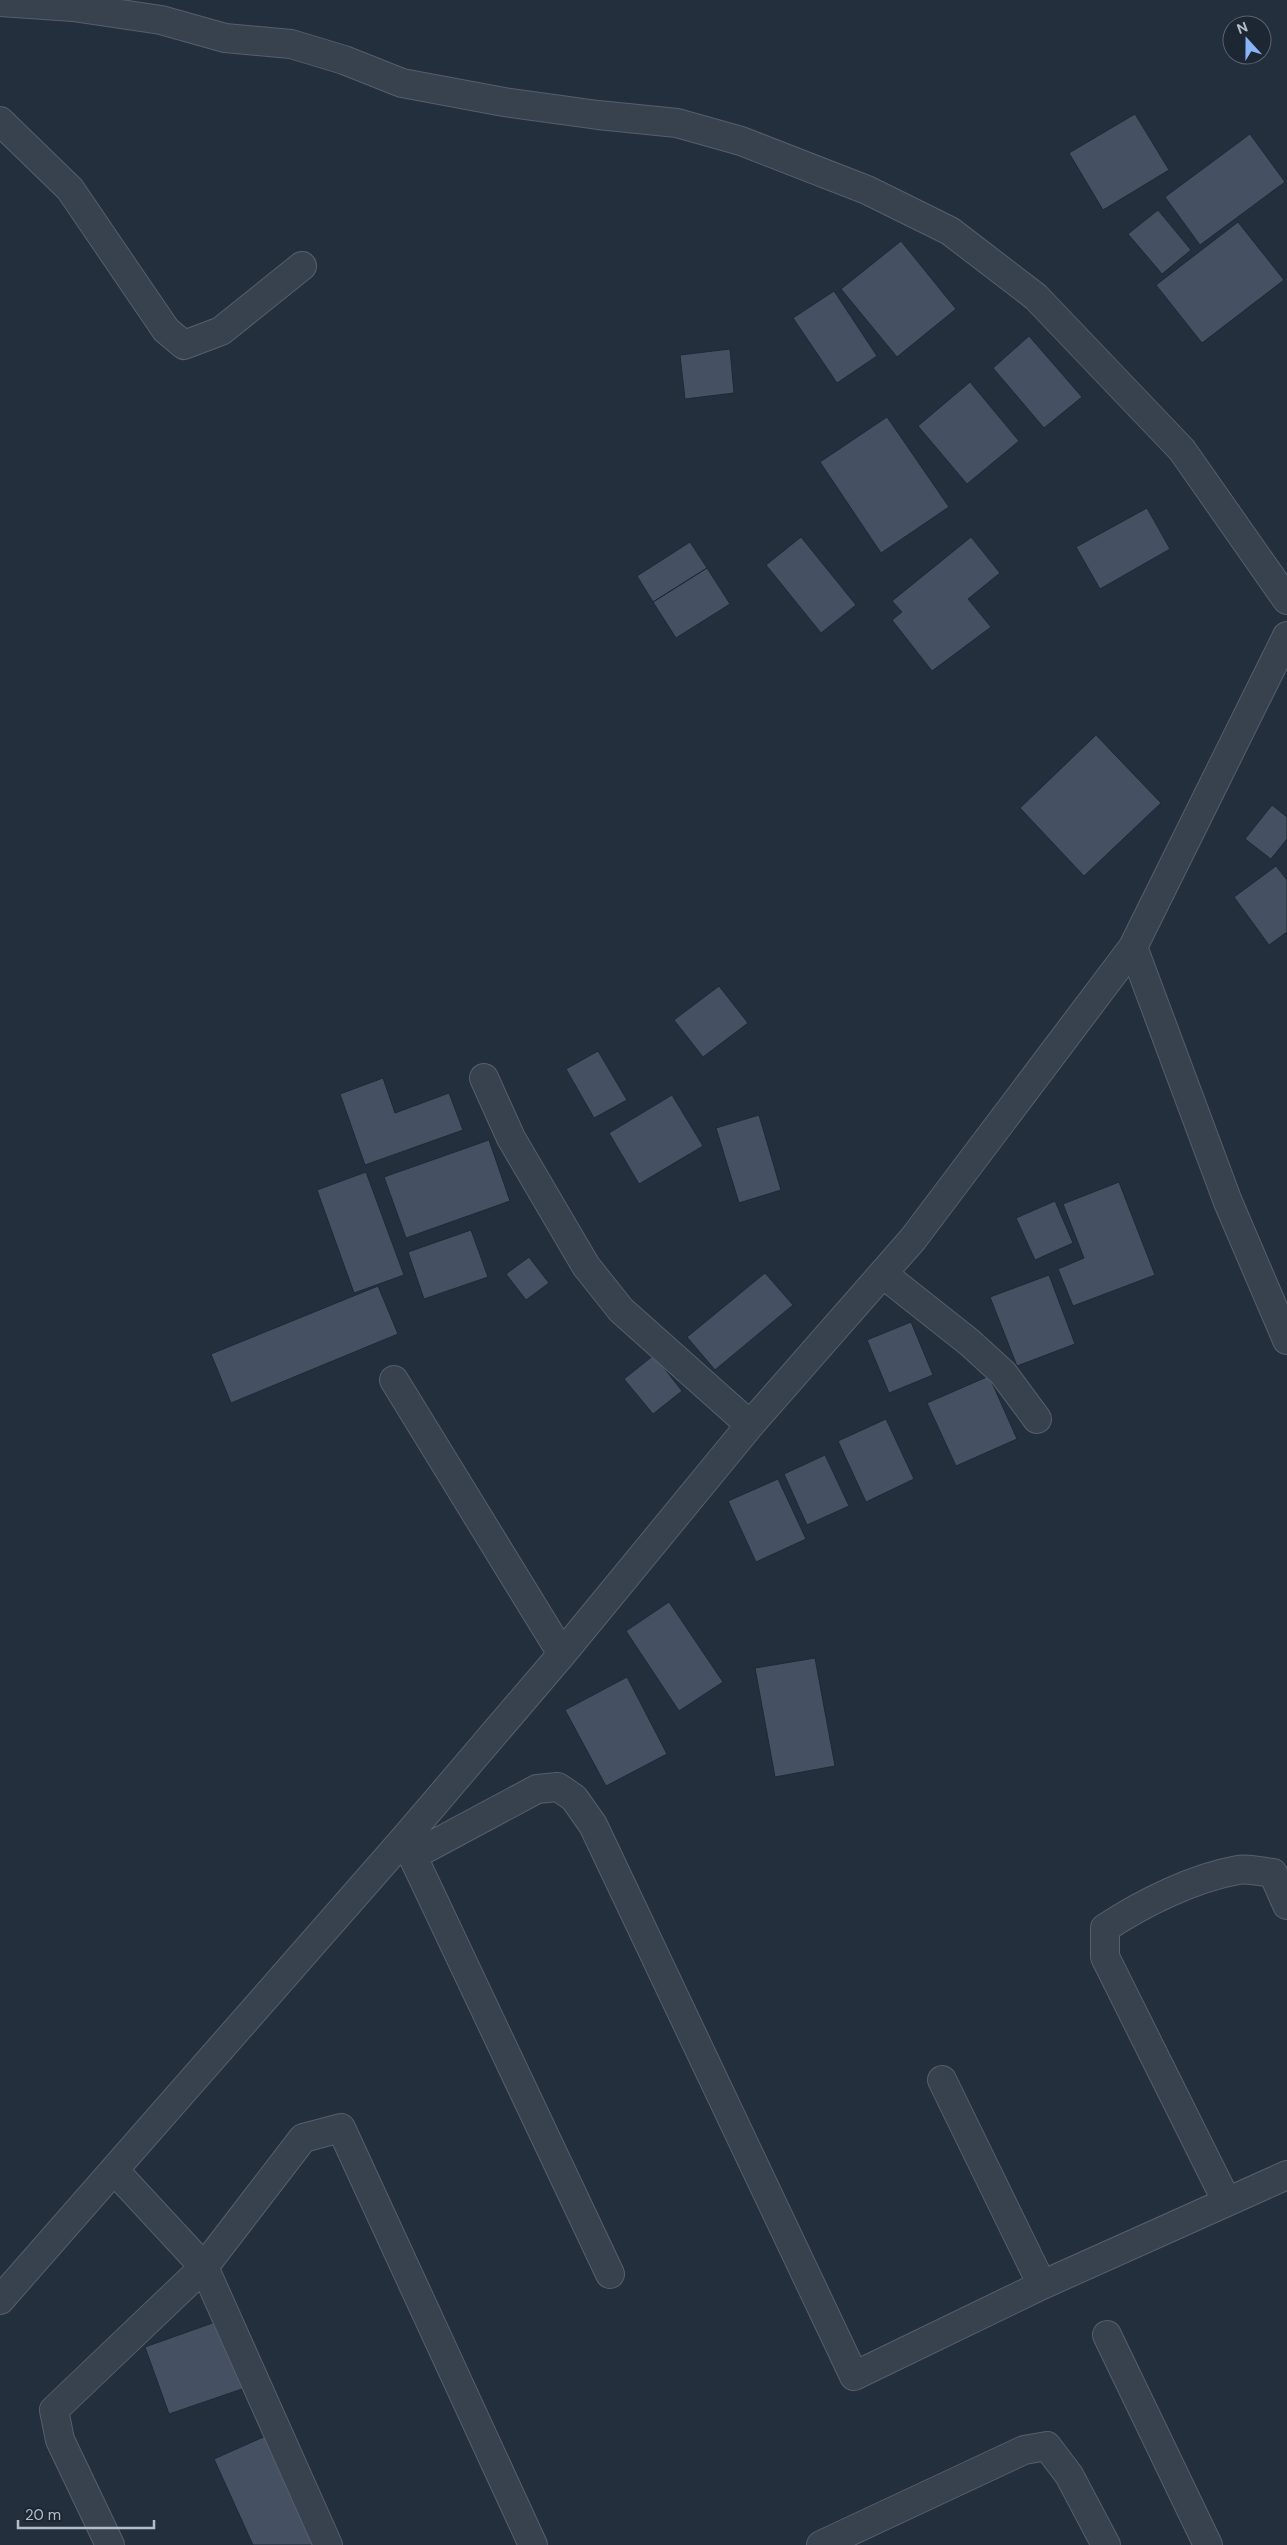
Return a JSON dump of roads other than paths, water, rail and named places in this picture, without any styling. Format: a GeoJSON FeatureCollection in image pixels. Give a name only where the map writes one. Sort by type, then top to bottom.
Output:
{"type":"FeatureCollection","features":[{"type":"Feature","properties":{"kind":"street"},"geometry":{"type":"LineString","coordinates":[[0,2],[73,7],[161,20],[225,38],[291,44],[344,60],[402,82],[513,103],[598,116],[677,123],[741,140],[867,190],[950,231],[1036,297],[1182,450],[1287,600]]}},
{"type":"Feature","properties":{"kind":"street"},"geometry":{"type":"LineString","coordinates":[[0,121],[70,189],[166,330],[184,345],[220,331],[302,266]]}},
{"type":"Feature","properties":{"kind":"street"},"geometry":{"type":"LineString","coordinates":[[0,2300],[409,1847],[562,1654],[750,1425],[913,1239],[1133,947],[1287,636]]}},
{"type":"Feature","properties":{"kind":"street"},"geometry":{"type":"LineString","coordinates":[[1133,947],[1228,1202],[1287,1340]]}},
{"type":"Feature","properties":{"kind":"street"},"geometry":{"type":"LineString","coordinates":[[484,1078],[511,1138],[586,1266],[621,1310],[750,1425]]}},
{"type":"Feature","properties":{"kind":"street"},"geometry":{"type":"LineString","coordinates":[[883,1274],[969,1342],[996,1367],[1038,1419]]}},
{"type":"Feature","properties":{"kind":"street"},"geometry":{"type":"LineString","coordinates":[[394,1380],[562,1654]]}},
{"type":"Feature","properties":{"kind":"street"},"geometry":{"type":"LineString","coordinates":[[409,1847],[537,1789],[558,1787],[574,1798],[593,1824],[854,2376],[1042,2285],[1287,2175]]}},
{"type":"Feature","properties":{"kind":"street"},"geometry":{"type":"LineString","coordinates":[[409,1847],[610,2274]]}},
{"type":"Feature","properties":{"kind":"street"},"geometry":{"type":"LineString","coordinates":[[1226,2202],[1105,1957],[1105,1928],[1137,1907],[1196,1883],[1240,1869],[1272,1873],[1287,1905]]}},
{"type":"Feature","properties":{"kind":"street"},"geometry":{"type":"LineString","coordinates":[[942,2080],[1042,2285]]}},
{"type":"Feature","properties":{"kind":"street"},"geometry":{"type":"LineString","coordinates":[[110,2545],[60,2440],[54,2410],[204,2267],[303,2138],[341,2128],[532,2545]]}},
{"type":"Feature","properties":{"kind":"street"},"geometry":{"type":"LineString","coordinates":[[115,2171],[204,2267],[328,2545]]}},
{"type":"Feature","properties":{"kind":"street"},"geometry":{"type":"LineString","coordinates":[[1107,2336],[1208,2545]]}},
{"type":"Feature","properties":{"kind":"street"},"geometry":{"type":"LineString","coordinates":[[821,2545],[1024,2450],[1047,2446],[1069,2475],[1106,2545]]}}]}
